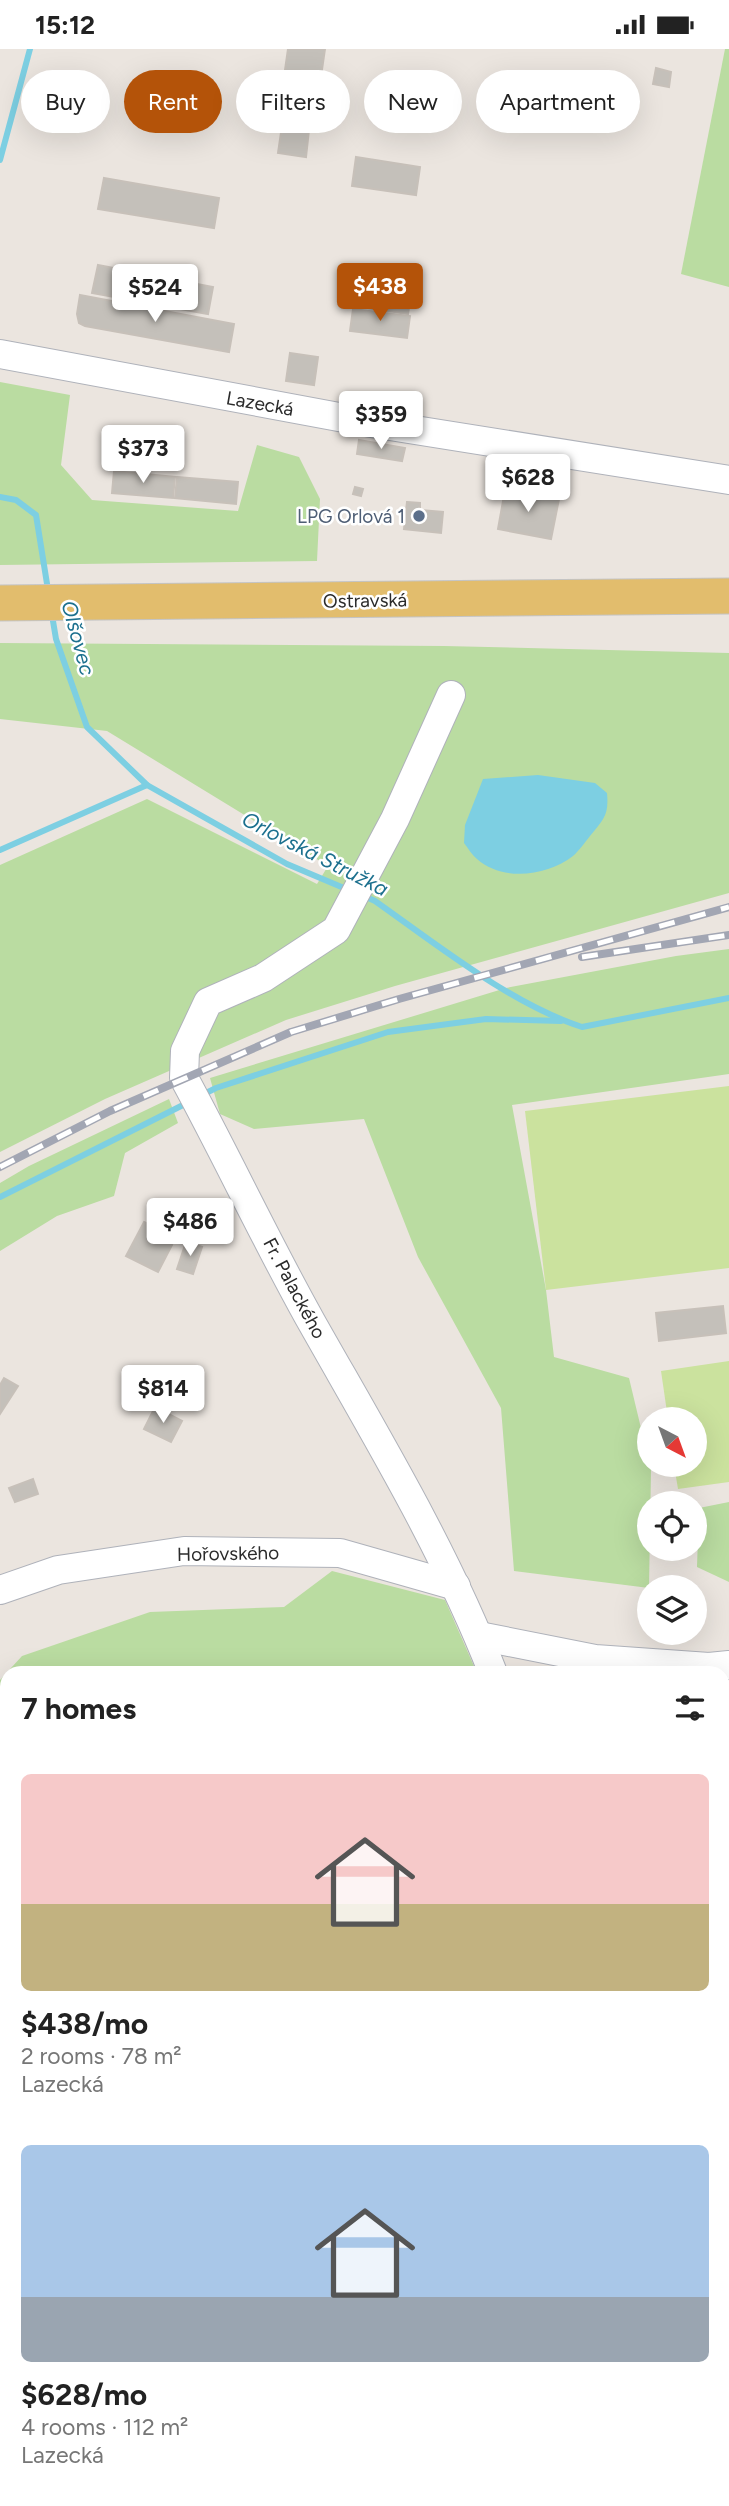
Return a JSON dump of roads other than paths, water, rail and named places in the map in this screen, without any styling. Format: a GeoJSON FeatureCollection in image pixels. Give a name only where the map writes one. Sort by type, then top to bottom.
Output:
{"type":"FeatureCollection","features":[{"type":"Feature","properties":{"kind":"main road","name":"Ostravská"},"geometry":{"type":"LineString","coordinates":[[0,603],[729,596]]}},
{"type":"Feature","properties":{"kind":"street","name":"Lazecká"},"geometry":{"type":"LineString","coordinates":[[0,354],[371,423],[729,480]]}},
{"type":"Feature","properties":{"kind":"street","name":"Fr. Palackého"},"geometry":{"type":"LineString","coordinates":[[451,695],[395,819],[335,930],[263,978],[208,1002],[185,1051],[184,1078],[311,1321],[405,1485],[456,1586],[490,1666]]}},
{"type":"Feature","properties":{"kind":"street","name":"Hořovského"},"geometry":{"type":"LineString","coordinates":[[0,1590],[58,1570],[184,1551],[340,1553],[456,1586]]}},
{"type":"Feature","properties":{"kind":"street"},"geometry":{"type":"LineString","coordinates":[[479,1636],[595,1659],[690,1666]]}},
{"type":"Feature","properties":{"kind":"water"},"geometry":{"type":"Polygon","coordinates":[[[538,775],[595,783],[607,793],[605,816],[575,854],[551,868],[525,874],[499,871],[488,866],[475,857],[464,843],[465,825],[483,779],[538,775]]]}},
{"type":"Feature","properties":{"kind":"waterway","name":"Olšovec"},"geometry":{"type":"LineString","coordinates":[[0,160],[30,49]]}},
{"type":"Feature","properties":{"kind":"waterway","name":"Olšovec"},"geometry":{"type":"LineString","coordinates":[[0,497],[16,500],[36,515],[48,590]]}},
{"type":"Feature","properties":{"kind":"waterway","name":"Olšovec"},"geometry":{"type":"LineString","coordinates":[[52,615],[56,639],[87,727],[147,785]]}},
{"type":"Feature","properties":{"kind":"waterway","name":"Orlovská Stružka"},"geometry":{"type":"LineString","coordinates":[[0,850],[147,785],[287,864],[351,891]]}},
{"type":"Feature","properties":{"kind":"waterway","name":"Orlovská Stružka"},"geometry":{"type":"LineString","coordinates":[[364,896],[501,988],[528,1004],[582,1027],[729,998]]}},
{"type":"Feature","properties":{"kind":"waterway"},"geometry":{"type":"LineString","coordinates":[[202,1095],[216,1088],[388,1032],[486,1019],[561,1021]]}},
{"type":"Feature","properties":{"kind":"waterway"},"geometry":{"type":"LineString","coordinates":[[0,1197],[189,1102]]}},
{"type":"Feature","properties":{"kind":"railway"},"geometry":{"type":"LineString","coordinates":[[0,1167],[110,1111],[291,1032],[729,907]]}},
{"type":"Feature","properties":{"kind":"railway"},"geometry":{"type":"LineString","coordinates":[[582,957],[729,935]]}},
{"type":"Feature","properties":{"kind":"place","name":"LPG Orlová 1"},"geometry":{"type":"Point","coordinates":[419,516]}}]}
